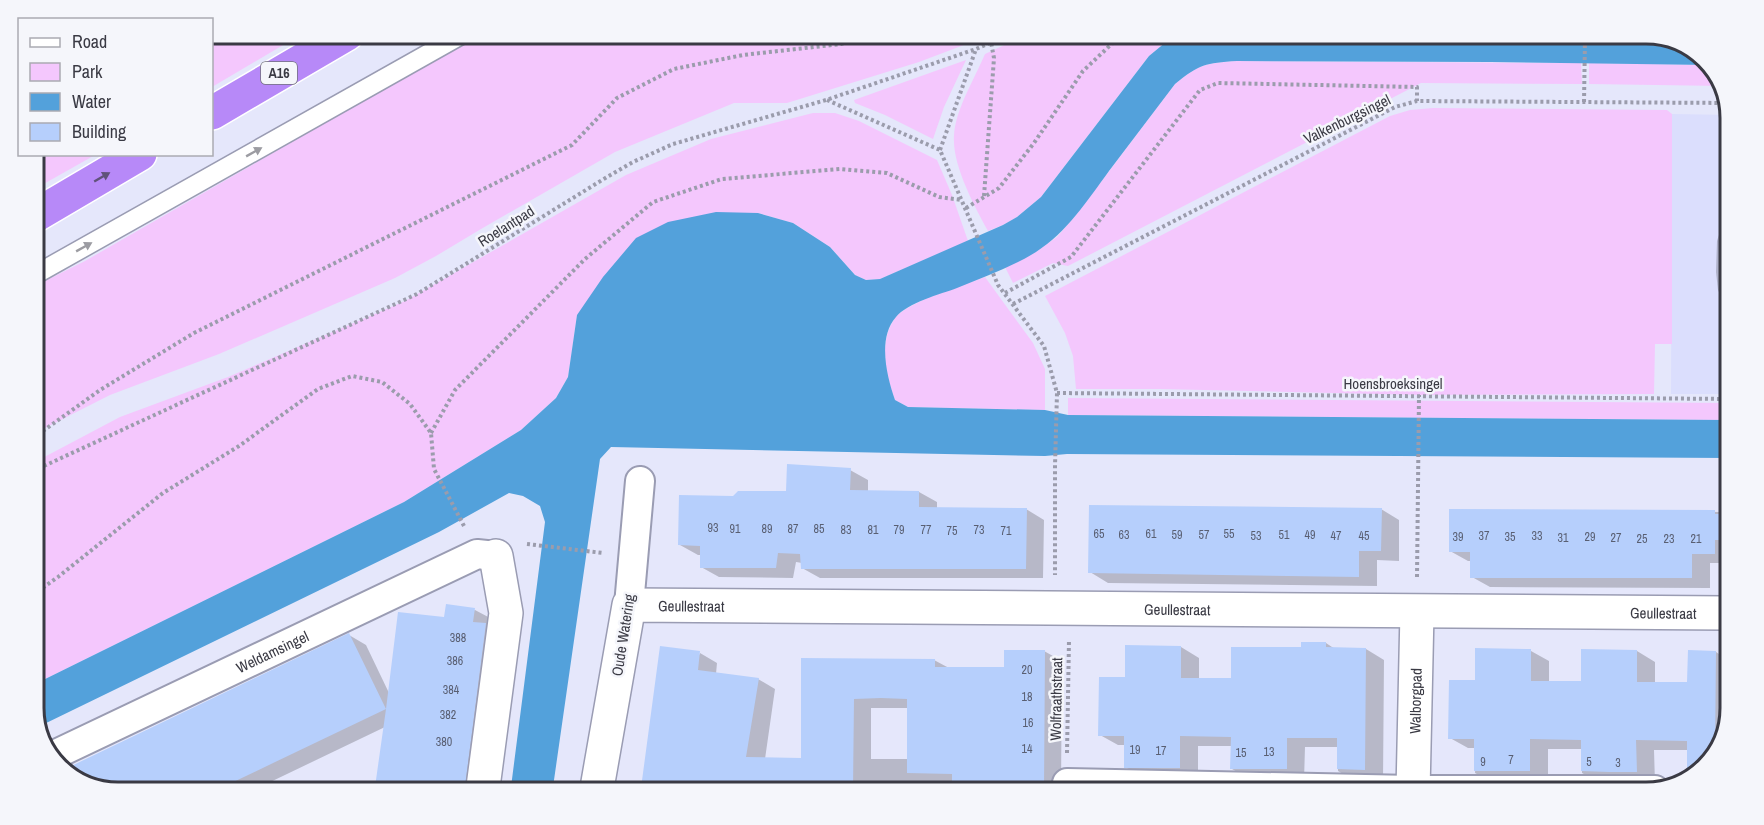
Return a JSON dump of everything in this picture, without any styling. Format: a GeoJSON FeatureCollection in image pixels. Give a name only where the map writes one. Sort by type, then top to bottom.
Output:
{"type":"FeatureCollection","features":[{"type":"Feature","properties":{"kind":"highway","name":"A16"},"geometry":{"type":"LineString","coordinates":[[213,112],[330,44]]}},
{"type":"Feature","properties":{"kind":"highway"},"geometry":{"type":"LineString","coordinates":[[44,211],[137,156]]}},
{"type":"Feature","properties":{"kind":"street","name":"Oude Watering"},"geometry":{"type":"LineString","coordinates":[[598,782],[628,604],[640,482]]}},
{"type":"Feature","properties":{"kind":"street","name":"Weldamsingel"},"geometry":{"type":"LineString","coordinates":[[59,753],[477,554],[510,550]]}},
{"type":"Feature","properties":{"kind":"street"},"geometry":{"type":"LineString","coordinates":[[484,782],[506,613],[510,550]]}},
{"type":"Feature","properties":{"kind":"street","name":"Geullestraat"},"geometry":{"type":"LineString","coordinates":[[628,604],[1720,613]]}},
{"type":"Feature","properties":{"kind":"street","name":"Walborgpad"},"geometry":{"type":"LineString","coordinates":[[1413,782],[1417,612]]}},
{"type":"Feature","properties":{"kind":"lane"},"geometry":{"type":"LineString","coordinates":[[44,270],[445,44]]}},
{"type":"Feature","properties":{"kind":"path"},"geometry":{"type":"LineString","coordinates":[[44,430],[100,390],[194,333],[572,145],[616,98],[674,69],[743,55],[841,44]]}},
{"type":"Feature","properties":{"kind":"path","name":"Roelantpad"},"geometry":{"type":"LineString","coordinates":[[44,466],[417,294],[633,162],[673,144],[826,100],[976,49],[984,44]]}},
{"type":"Feature","properties":{"kind":"path"},"geometry":{"type":"LineString","coordinates":[[984,197],[994,58],[992,44]]}},
{"type":"Feature","properties":{"kind":"path"},"geometry":{"type":"LineString","coordinates":[[966,208],[999,188],[1034,143],[1083,71],[1112,44]]}},
{"type":"Feature","properties":{"kind":"path"},"geometry":{"type":"LineString","coordinates":[[1584,44],[1584,102]]}},
{"type":"Feature","properties":{"kind":"path"},"geometry":{"type":"LineString","coordinates":[[940,150],[976,49]]}},
{"type":"Feature","properties":{"kind":"path"},"geometry":{"type":"LineString","coordinates":[[1005,293],[1071,257],[1200,90],[1218,82],[1417,87],[1417,101]]}},
{"type":"Feature","properties":{"kind":"path"},"geometry":{"type":"LineString","coordinates":[[826,100],[940,150],[998,285],[1044,346],[1057,393],[1055,466],[1062,608]]}},
{"type":"Feature","properties":{"kind":"path","name":"Valkenburgsingel"},"geometry":{"type":"LineString","coordinates":[[1013,304],[1395,107],[1417,101],[1719,103]]}},
{"type":"Feature","properties":{"kind":"path"},"geometry":{"type":"LineString","coordinates":[[431,433],[455,390],[585,259],[653,202],[722,179],[840,169],[887,173],[939,197],[962,200]]}},
{"type":"Feature","properties":{"kind":"path"},"geometry":{"type":"LineString","coordinates":[[44,587],[163,494],[239,446],[318,389],[352,376],[382,382],[410,404],[431,433],[434,469],[465,529]]}},
{"type":"Feature","properties":{"kind":"path","name":"Hoensbroeksingel"},"geometry":{"type":"LineString","coordinates":[[1057,393],[1720,399]]}},
{"type":"Feature","properties":{"kind":"path"},"geometry":{"type":"LineString","coordinates":[[1417,612],[1419,395]]}},
{"type":"Feature","properties":{"kind":"path"},"geometry":{"type":"LineString","coordinates":[[510,550],[602,553]]}},
{"type":"Feature","properties":{"kind":"path","name":"Wolfraathstraat"},"geometry":{"type":"LineString","coordinates":[[1062,608],[1067,782]]}},
{"type":"Feature","properties":{"kind":"shaded area"},"geometry":{"type":"Polygon","coordinates":[[[1672,114],[1720,115],[1720,394],[1671,394],[1672,114]]]}},
{"type":"Feature","properties":{"kind":"green space"},"geometry":{"type":"Polygon","coordinates":[[[213,44],[285,44],[213,86],[213,44]]]}},
{"type":"Feature","properties":{"kind":"green space"},"geometry":{"type":"Polygon","coordinates":[[[462,44],[967,44],[919,62],[787,103],[734,103],[615,152],[395,278],[219,354],[110,395],[44,428],[44,282],[85,261],[462,44]]]}},
{"type":"Feature","properties":{"kind":"green space"},"geometry":{"type":"Polygon","coordinates":[[[1007,44],[1164,44],[1149,56],[1041,197],[1017,217],[988,231],[960,172],[954,147],[958,116],[985,54],[1007,44]]]}},
{"type":"Feature","properties":{"kind":"green space"},"geometry":{"type":"Polygon","coordinates":[[[966,60],[944,107],[933,139],[855,103],[854,100],[966,60]]]}},
{"type":"Feature","properties":{"kind":"green space"},"geometry":{"type":"Polygon","coordinates":[[[1237,61],[1581,63],[1582,84],[1421,83],[1068,266],[1053,263],[1013,283],[1005,267],[1034,253],[1057,237],[1175,84],[1203,66],[1237,61]]]}},
{"type":"Feature","properties":{"kind":"green space"},"geometry":{"type":"Polygon","coordinates":[[[1589,63],[1699,65],[1714,86],[1589,84],[1589,63]]]}},
{"type":"Feature","properties":{"kind":"green space"},"geometry":{"type":"Polygon","coordinates":[[[1433,108],[1667,110],[1672,114],[1672,344],[1655,344],[1654,394],[1419,395],[1076,389],[1073,356],[1065,333],[1045,296],[1390,116],[1410,110],[1433,108]]]}},
{"type":"Feature","properties":{"kind":"green space"},"geometry":{"type":"Polygon","coordinates":[[[813,113],[835,113],[859,121],[937,160],[968,241],[880,279],[866,280],[855,275],[830,247],[793,223],[758,213],[577,315],[568,377],[556,398],[521,430],[404,502],[44,680],[44,457],[120,417],[228,377],[405,301],[626,175],[711,139],[813,113]]]}},
{"type":"Feature","properties":{"kind":"green space"},"geometry":{"type":"Polygon","coordinates":[[[44,156],[93,156],[44,184],[44,156]]]}},
{"type":"Feature","properties":{"kind":"green space"},"geometry":{"type":"Polygon","coordinates":[[[985,277],[1033,343],[1045,369],[1045,410],[908,407],[895,400],[889,380],[885,348],[890,327],[895,318],[901,312],[923,300],[985,277]]]}},
{"type":"Feature","properties":{"kind":"green space"},"geometry":{"type":"Polygon","coordinates":[[[1068,398],[1720,403],[1720,420],[1068,415],[1068,398]]]}},
{"type":"Feature","properties":{"kind":"water"},"geometry":{"type":"Polygon","coordinates":[[[1164,44],[1647,44],[1675,49],[1699,65],[1237,61],[1203,66],[1175,84],[1076,215],[1047,244],[1008,267],[916,303],[896,317],[890,326],[885,346],[889,380],[895,400],[908,407],[1045,410],[1068,415],[1720,420],[1720,458],[1067,454],[1045,456],[611,447],[600,459],[554,782],[512,782],[545,522],[540,506],[523,496],[509,493],[439,532],[45,723],[44,680],[404,502],[521,430],[556,398],[568,377],[577,315],[603,277],[636,238],[668,222],[716,212],[758,213],[793,223],[830,247],[855,275],[866,280],[880,279],[1017,217],[1041,197],[1149,56],[1164,44]]]}},
{"type":"Feature","properties":{"kind":"building"},"geometry":{"type":"Polygon","coordinates":[[[787,464],[851,468],[850,490],[919,491],[919,507],[1027,508],[1026,569],[801,569],[800,554],[778,553],[776,568],[700,568],[700,546],[678,545],[679,495],[733,496],[738,491],[786,491],[787,464]]]}},
{"type":"Feature","properties":{"kind":"building"},"geometry":{"type":"Polygon","coordinates":[[[1089,505],[1382,508],[1381,551],[1359,551],[1359,577],[1088,573],[1089,505]]]}},
{"type":"Feature","properties":{"kind":"building"},"geometry":{"type":"Polygon","coordinates":[[[1449,509],[1715,510],[1715,514],[1720,514],[1720,540],[1715,540],[1715,554],[1692,554],[1692,578],[1470,578],[1470,552],[1449,552],[1449,509]]]}},
{"type":"Feature","properties":{"kind":"building"},"geometry":{"type":"Polygon","coordinates":[[[446,604],[475,608],[473,622],[486,623],[466,782],[376,782],[398,612],[444,617],[446,604]]]}},
{"type":"Feature","properties":{"kind":"building"},"geometry":{"type":"Polygon","coordinates":[[[349,633],[386,709],[233,782],[117,782],[89,776],[72,766],[349,633]]]}},
{"type":"Feature","properties":{"kind":"building"},"geometry":{"type":"Polygon","coordinates":[[[1301,642],[1326,642],[1326,647],[1366,648],[1365,770],[1337,769],[1337,738],[1287,738],[1287,769],[1230,769],[1231,737],[1180,736],[1180,768],[1124,768],[1124,736],[1098,736],[1099,677],[1125,677],[1125,645],[1181,646],[1181,678],[1231,678],[1231,647],[1301,647],[1301,642]]]}},
{"type":"Feature","properties":{"kind":"building"},"geometry":{"type":"Polygon","coordinates":[[[660,646],[700,651],[698,670],[759,678],[746,757],[801,758],[801,658],[935,659],[935,667],[1004,667],[1004,650],[1045,650],[1044,782],[952,782],[952,774],[907,773],[907,699],[881,698],[854,699],[853,782],[642,782],[660,646]]]}},
{"type":"Feature","properties":{"kind":"building"},"geometry":{"type":"Polygon","coordinates":[[[1475,648],[1531,649],[1531,681],[1581,681],[1581,649],[1637,650],[1637,682],[1687,682],[1688,650],[1716,651],[1715,735],[1705,753],[1687,770],[1687,741],[1636,740],[1637,772],[1609,772],[1581,771],[1581,740],[1530,739],[1530,771],[1474,771],[1474,739],[1448,739],[1449,680],[1475,680],[1475,648]]]}}]}
